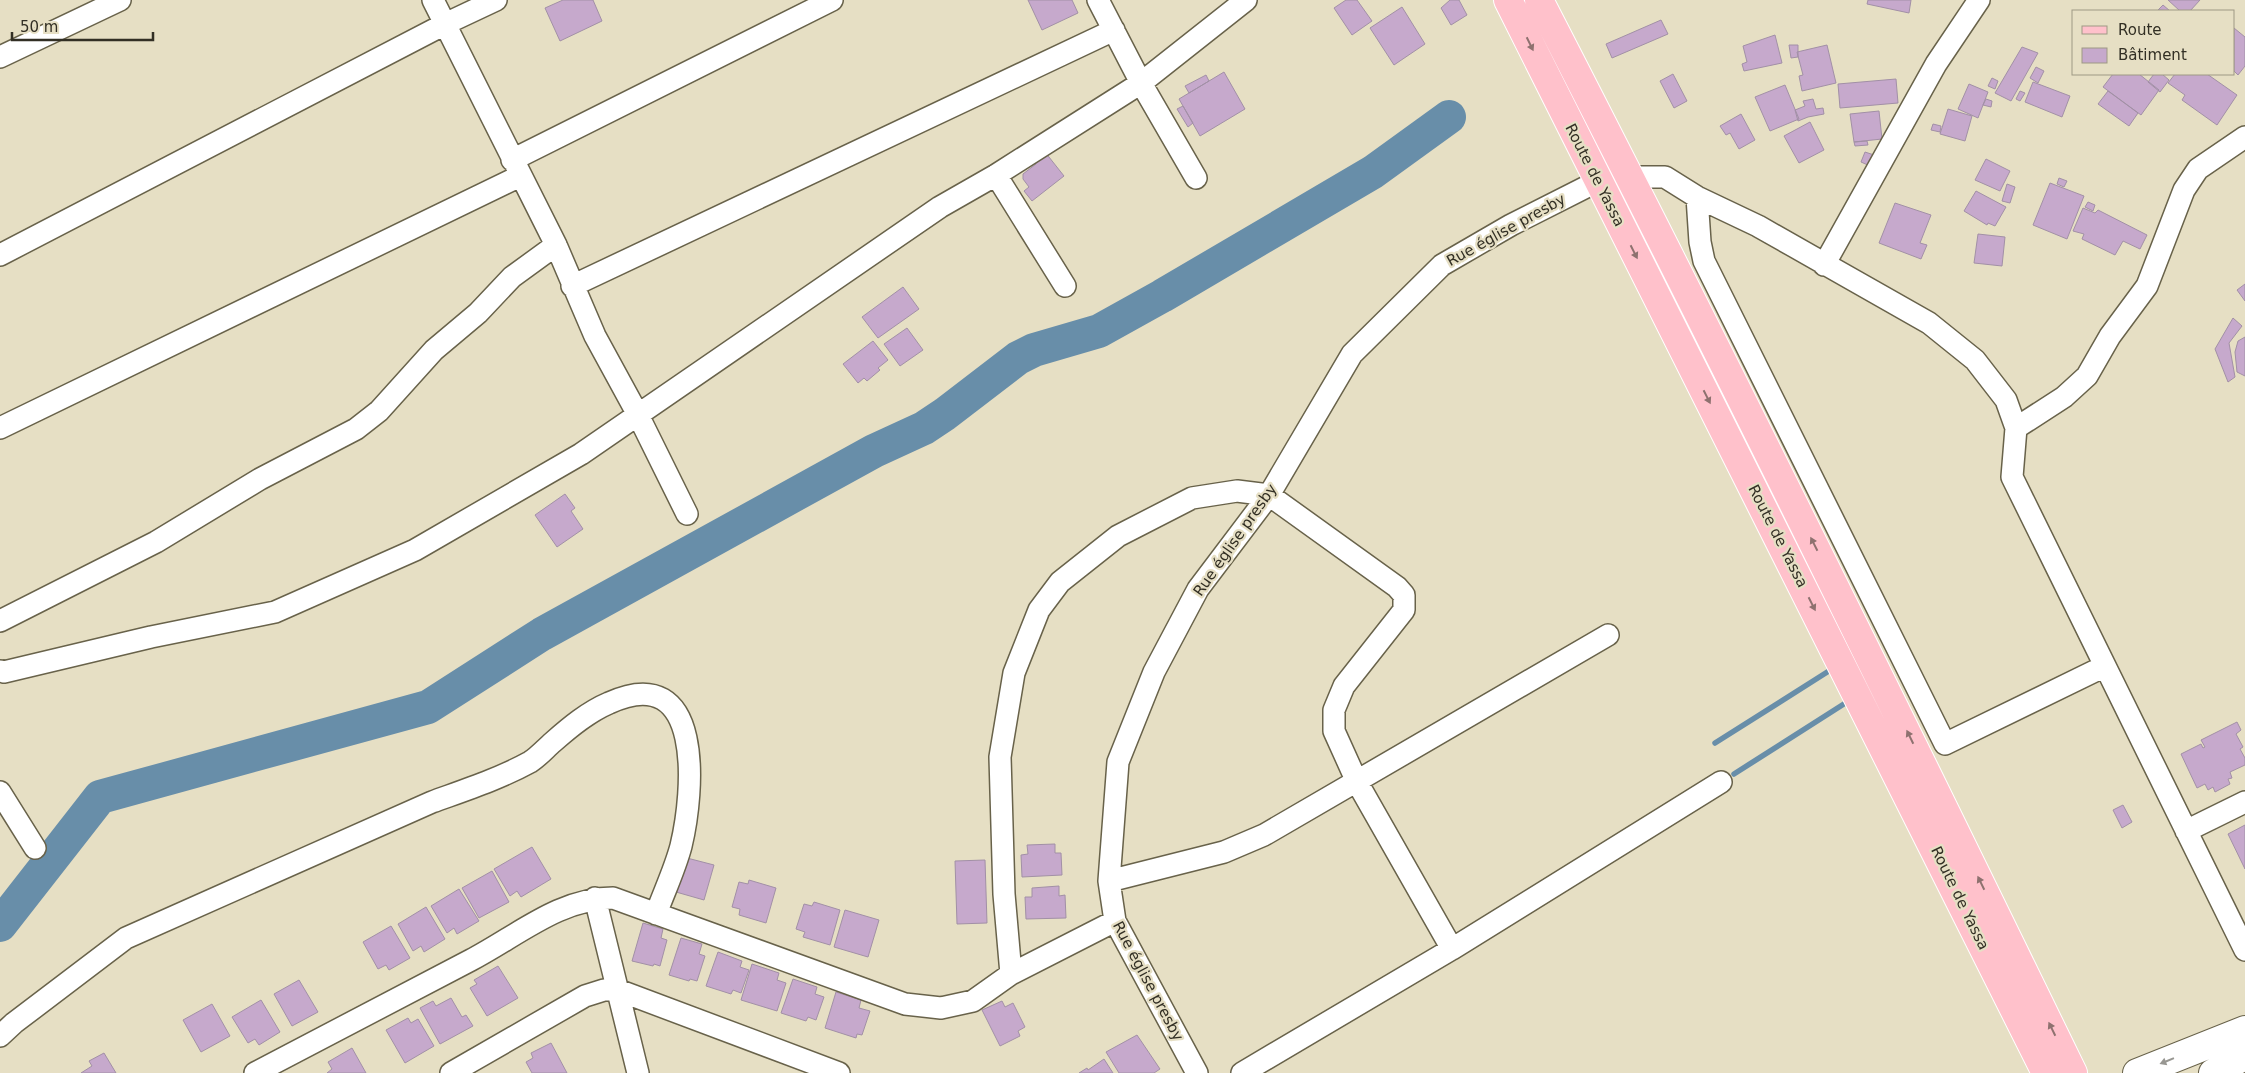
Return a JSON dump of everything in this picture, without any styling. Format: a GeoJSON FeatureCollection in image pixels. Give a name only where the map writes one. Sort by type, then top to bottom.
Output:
{"type":"FeatureCollection","features":[{"type":"Feature","properties":{"kind":"main road","name":"Route de Yassa"},"geometry":{"type":"LineString","coordinates":[[1508,0],[1854,686],[2046,1073]]}},
{"type":"Feature","properties":{"kind":"main road","name":"Route de Yassa"},"geometry":{"type":"LineString","coordinates":[[1539,0],[1630,177],[1878,673],[2073,1073]]}},
{"type":"Feature","properties":{"kind":"main road"},"geometry":{"type":"LineString","coordinates":[[1854,686],[1878,673]]}},
{"type":"Feature","properties":{"kind":"main road"},"geometry":{"type":"LineString","coordinates":[[2196,1050],[2221,1025],[2245,1013]]}},
{"type":"Feature","properties":{"kind":"main road"},"geometry":{"type":"LineString","coordinates":[[2137,1073],[2245,1030]]}},
{"type":"Feature","properties":{"kind":"main road"},"geometry":{"type":"LineString","coordinates":[[2214,1072],[2245,1056]]}},
{"type":"Feature","properties":{"kind":"main road"},"geometry":{"type":"LineString","coordinates":[[2214,1072],[2245,1068]]}},
{"type":"Feature","properties":{"kind":"street"},"geometry":{"type":"LineString","coordinates":[[0,57],[120,0]]}},
{"type":"Feature","properties":{"kind":"street"},"geometry":{"type":"LineString","coordinates":[[433,0],[556,245],[595,336],[637,413],[687,514]]}},
{"type":"Feature","properties":{"kind":"street"},"geometry":{"type":"LineString","coordinates":[[0,255],[445,24],[496,0]]}},
{"type":"Feature","properties":{"kind":"street"},"geometry":{"type":"LineString","coordinates":[[0,428],[516,168],[832,0]]}},
{"type":"Feature","properties":{"kind":"street"},"geometry":{"type":"LineString","coordinates":[[1098,0],[1141,83],[1196,178]]}},
{"type":"Feature","properties":{"kind":"street"},"geometry":{"type":"LineString","coordinates":[[1824,265],[1936,64],[1980,0]]}},
{"type":"Feature","properties":{"kind":"street"},"geometry":{"type":"LineString","coordinates":[[0,671],[4,672],[151,637],[275,612],[415,550],[581,454],[637,413],[940,207],[996,175],[1141,83],[1240,2]]}},
{"type":"Feature","properties":{"kind":"street"},"geometry":{"type":"LineString","coordinates":[[572,286],[1114,30]]}},
{"type":"Feature","properties":{"kind":"street"},"geometry":{"type":"LineString","coordinates":[[2245,138],[2198,168],[2184,190],[2147,286],[2110,336],[2087,376],[2064,397],[2016,428],[2012,476],[2245,950]]}},
{"type":"Feature","properties":{"kind":"street"},"geometry":{"type":"LineString","coordinates":[[996,175],[1065,286]]}},
{"type":"Feature","properties":{"kind":"street","name":"Rue église presby"},"geometry":{"type":"LineString","coordinates":[[1197,1073],[1115,921],[1110,881],[1118,762],[1154,672],[1198,589],[1269,495],[1352,354],[1442,265],[1511,224],[1598,181],[1630,177],[1664,177],[1697,196],[1758,226],[1824,265],[1930,322],[1975,360],[2006,400],[2016,428]]}},
{"type":"Feature","properties":{"kind":"street"},"geometry":{"type":"LineString","coordinates":[[1697,196],[1700,242],[1704,261],[1945,744],[2105,666]]}},
{"type":"Feature","properties":{"kind":"street"},"geometry":{"type":"LineString","coordinates":[[0,621],[156,542],[260,479],[356,429],[379,411],[434,350],[478,313],[512,277],[556,245]]}},
{"type":"Feature","properties":{"kind":"street"},"geometry":{"type":"LineString","coordinates":[[1011,974],[1004,894],[1000,757],[1014,673],[1039,610],[1060,582],[1118,536],[1192,498],[1237,491],[1269,495],[1398,587],[1404,595],[1404,610],[1344,686],[1334,710],[1334,731],[1357,782],[1452,949]]}},
{"type":"Feature","properties":{"kind":"street"},"geometry":{"type":"LineString","coordinates":[[1110,881],[1224,852],[1264,836],[1608,636]]}},
{"type":"Feature","properties":{"kind":"street"},"geometry":{"type":"LineString","coordinates":[[0,1036],[14,1023],[126,938],[432,802],[478,786],[532,761],[575,723],[609,703],[632,695],[653,695],[674,707],[686,730],[690,793],[681,847],[656,914]]}},
{"type":"Feature","properties":{"kind":"street"},"geometry":{"type":"LineString","coordinates":[[1242,1073],[1452,949],[1721,782]]}},
{"type":"Feature","properties":{"kind":"street"},"geometry":{"type":"LineString","coordinates":[[0,792],[35,848]]}},
{"type":"Feature","properties":{"kind":"street"},"geometry":{"type":"LineString","coordinates":[[2186,830],[2245,802]]}},
{"type":"Feature","properties":{"kind":"street"},"geometry":{"type":"LineString","coordinates":[[255,1073],[494,948],[562,907],[595,898],[613,898],[905,1004],[941,1008],[973,1001],[1011,974],[1115,921]]}},
{"type":"Feature","properties":{"kind":"street"},"geometry":{"type":"LineString","coordinates":[[595,898],[638,1073]]}},
{"type":"Feature","properties":{"kind":"street"},"geometry":{"type":"LineString","coordinates":[[451,1073],[585,996],[604,990],[618,990],[840,1073]]}},
{"type":"Feature","properties":{"kind":"building"},"geometry":{"type":"Polygon","coordinates":[[[563,0],[593,0],[602,21],[560,41],[545,8],[563,0]]]}},
{"type":"Feature","properties":{"kind":"building"},"geometry":{"type":"Polygon","coordinates":[[[1028,0],[1072,0],[1078,13],[1042,30],[1028,0]]]}},
{"type":"Feature","properties":{"kind":"building"},"geometry":{"type":"Polygon","coordinates":[[[1346,0],[1357,0],[1372,21],[1352,35],[1334,8],[1346,0]]]}},
{"type":"Feature","properties":{"kind":"building"},"geometry":{"type":"Polygon","coordinates":[[[1450,0],[1459,0],[1467,15],[1451,25],[1441,8],[1450,0]]]}},
{"type":"Feature","properties":{"kind":"building"},"geometry":{"type":"Polygon","coordinates":[[[1868,0],[1911,0],[1909,13],[1867,4],[1868,0]]]}},
{"type":"Feature","properties":{"kind":"building"},"geometry":{"type":"Polygon","coordinates":[[[2168,0],[2200,0],[2191,10],[2179,10],[2168,0]]]}},
{"type":"Feature","properties":{"kind":"building"},"geometry":{"type":"Polygon","coordinates":[[[2163,5],[2169,10],[2158,10],[2163,5]]]}},
{"type":"Feature","properties":{"kind":"building"},"geometry":{"type":"Polygon","coordinates":[[[1402,7],[1425,44],[1394,65],[1370,28],[1402,7]]]}},
{"type":"Feature","properties":{"kind":"building"},"geometry":{"type":"Polygon","coordinates":[[[1661,20],[1668,34],[1612,58],[1606,44],[1661,20]]]}},
{"type":"Feature","properties":{"kind":"building"},"geometry":{"type":"Polygon","coordinates":[[[2235,29],[2245,37],[2245,66],[2238,75],[2235,72],[2235,29]]]}},
{"type":"Feature","properties":{"kind":"building"},"geometry":{"type":"Polygon","coordinates":[[[1775,35],[1782,63],[1744,71],[1742,64],[1747,62],[1743,46],[1775,35]]]}},
{"type":"Feature","properties":{"kind":"building"},"geometry":{"type":"Polygon","coordinates":[[[1789,45],[1798,45],[1798,57],[1791,58],[1789,45]]]}},
{"type":"Feature","properties":{"kind":"building"},"geometry":{"type":"Polygon","coordinates":[[[1827,45],[1836,83],[1802,91],[1799,76],[1803,75],[1797,52],[1827,45]]]}},
{"type":"Feature","properties":{"kind":"building"},"geometry":{"type":"Polygon","coordinates":[[[2022,47],[2038,53],[2011,101],[1995,93],[2022,47]]]}},
{"type":"Feature","properties":{"kind":"building"},"geometry":{"type":"Polygon","coordinates":[[[2036,67],[2044,71],[2038,83],[2030,78],[2036,67]]]}},
{"type":"Feature","properties":{"kind":"building"},"geometry":{"type":"Polygon","coordinates":[[[1224,72],[1245,109],[1200,136],[1179,99],[1224,72]]]}},
{"type":"Feature","properties":{"kind":"building"},"geometry":{"type":"Polygon","coordinates":[[[1673,74],[1687,101],[1674,108],[1660,81],[1673,74]]]}},
{"type":"Feature","properties":{"kind":"building"},"geometry":{"type":"Polygon","coordinates":[[[1206,75],[1209,81],[1189,93],[1185,86],[1206,75]]]}},
{"type":"Feature","properties":{"kind":"building"},"geometry":{"type":"Polygon","coordinates":[[[2112,75],[2140,75],[2159,90],[2141,115],[2103,87],[2112,75]]]}},
{"type":"Feature","properties":{"kind":"building"},"geometry":{"type":"Polygon","coordinates":[[[2153,75],[2163,75],[2169,80],[2160,92],[2148,82],[2153,75]]]}},
{"type":"Feature","properties":{"kind":"building"},"geometry":{"type":"Polygon","coordinates":[[[2174,75],[2208,75],[2237,95],[2217,125],[2182,100],[2185,95],[2168,83],[2174,75]]]}},
{"type":"Feature","properties":{"kind":"building"},"geometry":{"type":"Polygon","coordinates":[[[1992,78],[1998,81],[1995,89],[1988,86],[1992,78]]]}},
{"type":"Feature","properties":{"kind":"building"},"geometry":{"type":"Polygon","coordinates":[[[1896,79],[1898,103],[1840,108],[1838,84],[1896,79]]]}},
{"type":"Feature","properties":{"kind":"building"},"geometry":{"type":"Polygon","coordinates":[[[2033,82],[2070,96],[2062,117],[2025,102],[2033,82]]]}},
{"type":"Feature","properties":{"kind":"building"},"geometry":{"type":"Polygon","coordinates":[[[1969,84],[1988,92],[1978,118],[1958,109],[1969,84]]]}},
{"type":"Feature","properties":{"kind":"building"},"geometry":{"type":"Polygon","coordinates":[[[1785,85],[1799,119],[1770,131],[1755,97],[1785,85]]]}},
{"type":"Feature","properties":{"kind":"building"},"geometry":{"type":"Polygon","coordinates":[[[2020,91],[2025,93],[2020,101],[2016,99],[2020,91]]]}},
{"type":"Feature","properties":{"kind":"building"},"geometry":{"type":"Polygon","coordinates":[[[2108,91],[2138,113],[2129,126],[2098,104],[2108,91]]]}},
{"type":"Feature","properties":{"kind":"building"},"geometry":{"type":"Polygon","coordinates":[[[1813,99],[1816,109],[1823,108],[1824,114],[1798,121],[1795,110],[1805,106],[1803,101],[1813,99]]]}},
{"type":"Feature","properties":{"kind":"building"},"geometry":{"type":"Polygon","coordinates":[[[1986,99],[1992,101],[1991,107],[1983,105],[1986,99]]]}},
{"type":"Feature","properties":{"kind":"building"},"geometry":{"type":"Polygon","coordinates":[[[1183,106],[1193,123],[1188,127],[1177,109],[1183,106]]]}},
{"type":"Feature","properties":{"kind":"building"},"geometry":{"type":"Polygon","coordinates":[[[1948,109],[1972,116],[1965,141],[1940,134],[1948,109]]]}},
{"type":"Feature","properties":{"kind":"building"},"geometry":{"type":"Polygon","coordinates":[[[1879,111],[1882,139],[1854,142],[1850,114],[1879,111]]]}},
{"type":"Feature","properties":{"kind":"building"},"geometry":{"type":"Polygon","coordinates":[[[1741,114],[1755,140],[1739,149],[1730,133],[1726,135],[1720,126],[1741,114]]]}},
{"type":"Feature","properties":{"kind":"building"},"geometry":{"type":"Polygon","coordinates":[[[1810,122],[1824,150],[1799,163],[1784,136],[1810,122]]]}},
{"type":"Feature","properties":{"kind":"building"},"geometry":{"type":"Polygon","coordinates":[[[1933,124],[1941,126],[1940,132],[1931,130],[1933,124]]]}},
{"type":"Feature","properties":{"kind":"building"},"geometry":{"type":"Polygon","coordinates":[[[1867,141],[1868,145],[1855,146],[1854,142],[1867,141]]]}},
{"type":"Feature","properties":{"kind":"building"},"geometry":{"type":"Polygon","coordinates":[[[1045,152],[1064,176],[1032,201],[1024,191],[1029,187],[1023,179],[1023,174],[1036,164],[1034,160],[1045,152]]]}},
{"type":"Feature","properties":{"kind":"building"},"geometry":{"type":"Polygon","coordinates":[[[1865,152],[1874,155],[1870,166],[1861,162],[1865,152]]]}},
{"type":"Feature","properties":{"kind":"building"},"geometry":{"type":"Polygon","coordinates":[[[1986,159],[2010,171],[2000,191],[1975,180],[1986,159]]]}},
{"type":"Feature","properties":{"kind":"building"},"geometry":{"type":"Polygon","coordinates":[[[2059,178],[2067,181],[2064,187],[2057,184],[2059,178]]]}},
{"type":"Feature","properties":{"kind":"building"},"geometry":{"type":"Polygon","coordinates":[[[2050,183],[2084,196],[2067,239],[2033,225],[2050,183]]]}},
{"type":"Feature","properties":{"kind":"building"},"geometry":{"type":"Polygon","coordinates":[[[2007,184],[2015,187],[2010,203],[2002,201],[2007,184]]]}},
{"type":"Feature","properties":{"kind":"building"},"geometry":{"type":"Polygon","coordinates":[[[1976,191],[2006,207],[1995,226],[1988,223],[1987,225],[1964,211],[1976,191]]]}},
{"type":"Feature","properties":{"kind":"building"},"geometry":{"type":"Polygon","coordinates":[[[2088,202],[2095,205],[2093,211],[2085,207],[2088,202]]]}},
{"type":"Feature","properties":{"kind":"building"},"geometry":{"type":"Polygon","coordinates":[[[1895,203],[1931,215],[1920,243],[1927,245],[1921,259],[1879,243],[1895,203]]]}},
{"type":"Feature","properties":{"kind":"building"},"geometry":{"type":"Polygon","coordinates":[[[2083,208],[2095,213],[2098,210],[2147,235],[2140,249],[2123,241],[2115,255],[2082,239],[2084,234],[2073,231],[2083,208]]]}},
{"type":"Feature","properties":{"kind":"building"},"geometry":{"type":"Polygon","coordinates":[[[1978,234],[2005,237],[2002,266],[1974,263],[1978,234]]]}},
{"type":"Feature","properties":{"kind":"building"},"geometry":{"type":"Polygon","coordinates":[[[2245,284],[2245,301],[2237,290],[2245,284]]]}},
{"type":"Feature","properties":{"kind":"building"},"geometry":{"type":"Polygon","coordinates":[[[903,287],[919,309],[878,338],[862,317],[903,287]]]}},
{"type":"Feature","properties":{"kind":"building"},"geometry":{"type":"Polygon","coordinates":[[[2233,318],[2242,326],[2229,343],[2235,377],[2228,382],[2215,349],[2233,318]]]}},
{"type":"Feature","properties":{"kind":"building"},"geometry":{"type":"Polygon","coordinates":[[[907,328],[923,350],[900,366],[884,344],[907,328]]]}},
{"type":"Feature","properties":{"kind":"building"},"geometry":{"type":"Polygon","coordinates":[[[2245,337],[2245,376],[2237,372],[2235,352],[2238,341],[2245,337]]]}},
{"type":"Feature","properties":{"kind":"building"},"geometry":{"type":"Polygon","coordinates":[[[873,341],[888,360],[867,381],[864,378],[858,383],[843,364],[873,341]]]}},
{"type":"Feature","properties":{"kind":"building"},"geometry":{"type":"Polygon","coordinates":[[[565,494],[575,508],[571,511],[583,529],[557,547],[535,515],[565,494]]]}},
{"type":"Feature","properties":{"kind":"building"},"geometry":{"type":"Polygon","coordinates":[[[2237,722],[2241,730],[2236,734],[2243,747],[2240,749],[2245,758],[2245,765],[2230,772],[2232,778],[2228,779],[2230,784],[2215,792],[2213,787],[2208,790],[2205,784],[2197,788],[2181,754],[2201,744],[2203,748],[2205,747],[2201,740],[2237,722]]]}},
{"type":"Feature","properties":{"kind":"building"},"geometry":{"type":"Polygon","coordinates":[[[2123,805],[2132,822],[2122,828],[2113,810],[2123,805]]]}},
{"type":"Feature","properties":{"kind":"building"},"geometry":{"type":"Polygon","coordinates":[[[2245,825],[2245,869],[2228,834],[2245,825]]]}},
{"type":"Feature","properties":{"kind":"building"},"geometry":{"type":"Polygon","coordinates":[[[1055,844],[1055,853],[1061,853],[1062,875],[1022,877],[1021,855],[1028,854],[1027,845],[1055,844]]]}},
{"type":"Feature","properties":{"kind":"building"},"geometry":{"type":"Polygon","coordinates":[[[532,847],[551,879],[521,897],[517,891],[510,896],[494,869],[532,847]]]}},
{"type":"Feature","properties":{"kind":"building"},"geometry":{"type":"Polygon","coordinates":[[[687,858],[714,865],[704,900],[676,892],[678,887],[670,885],[687,858]]]}},
{"type":"Feature","properties":{"kind":"building"},"geometry":{"type":"Polygon","coordinates":[[[985,860],[987,923],[957,924],[955,861],[985,860]]]}},
{"type":"Feature","properties":{"kind":"building"},"geometry":{"type":"Polygon","coordinates":[[[492,871],[509,902],[479,918],[462,888],[492,871]]]}},
{"type":"Feature","properties":{"kind":"building"},"geometry":{"type":"Polygon","coordinates":[[[749,880],[776,888],[766,923],[739,915],[740,909],[732,907],[739,882],[748,884],[749,880]]]}},
{"type":"Feature","properties":{"kind":"building"},"geometry":{"type":"Polygon","coordinates":[[[1059,886],[1059,896],[1065,895],[1066,918],[1026,919],[1025,897],[1032,897],[1032,888],[1059,886]]]}},
{"type":"Feature","properties":{"kind":"building"},"geometry":{"type":"Polygon","coordinates":[[[459,889],[479,921],[457,934],[454,928],[447,933],[431,906],[459,889]]]}},
{"type":"Feature","properties":{"kind":"building"},"geometry":{"type":"Polygon","coordinates":[[[814,902],[840,910],[830,945],[803,937],[805,932],[796,929],[804,904],[812,906],[814,902]]]}},
{"type":"Feature","properties":{"kind":"building"},"geometry":{"type":"Polygon","coordinates":[[[426,907],[445,939],[424,952],[421,946],[413,951],[398,924],[426,907]]]}},
{"type":"Feature","properties":{"kind":"building"},"geometry":{"type":"Polygon","coordinates":[[[845,910],[879,920],[868,957],[834,947],[845,910]]]}},
{"type":"Feature","properties":{"kind":"building"},"geometry":{"type":"Polygon","coordinates":[[[643,923],[663,929],[661,938],[667,940],[660,966],[632,961],[643,923]]]}},
{"type":"Feature","properties":{"kind":"building"},"geometry":{"type":"Polygon","coordinates":[[[391,926],[410,958],[389,970],[386,965],[378,969],[363,942],[391,926]]]}},
{"type":"Feature","properties":{"kind":"building"},"geometry":{"type":"Polygon","coordinates":[[[681,938],[702,944],[699,954],[705,956],[697,981],[690,979],[689,981],[669,975],[681,938]]]}},
{"type":"Feature","properties":{"kind":"building"},"geometry":{"type":"Polygon","coordinates":[[[718,952],[742,961],[740,967],[749,970],[741,993],[733,990],[731,994],[706,986],[718,952]]]}},
{"type":"Feature","properties":{"kind":"building"},"geometry":{"type":"Polygon","coordinates":[[[752,964],[779,973],[777,980],[786,983],[777,1011],[741,1000],[752,964]]]}},
{"type":"Feature","properties":{"kind":"building"},"geometry":{"type":"Polygon","coordinates":[[[498,966],[518,998],[487,1016],[470,988],[477,984],[474,980],[498,966]]]}},
{"type":"Feature","properties":{"kind":"building"},"geometry":{"type":"Polygon","coordinates":[[[793,979],[817,987],[815,994],[824,997],[816,1020],[808,1017],[806,1021],[781,1013],[793,979]]]}},
{"type":"Feature","properties":{"kind":"building"},"geometry":{"type":"Polygon","coordinates":[[[299,980],[318,1012],[292,1026],[274,994],[299,980]]]}},
{"type":"Feature","properties":{"kind":"building"},"geometry":{"type":"Polygon","coordinates":[[[836,992],[861,1000],[859,1008],[870,1011],[862,1035],[857,1034],[856,1038],[825,1028],[836,992]]]}},
{"type":"Feature","properties":{"kind":"building"},"geometry":{"type":"Polygon","coordinates":[[[451,998],[462,1017],[466,1015],[473,1026],[440,1044],[420,1008],[433,1001],[436,1006],[451,998]]]}},
{"type":"Feature","properties":{"kind":"building"},"geometry":{"type":"Polygon","coordinates":[[[261,1000],[280,1032],[259,1045],[255,1039],[248,1043],[232,1017],[261,1000]]]}},
{"type":"Feature","properties":{"kind":"building"},"geometry":{"type":"Polygon","coordinates":[[[1002,1001],[1005,1007],[1013,1003],[1025,1027],[1018,1031],[1020,1036],[1000,1046],[982,1010],[1002,1001]]]}},
{"type":"Feature","properties":{"kind":"building"},"geometry":{"type":"Polygon","coordinates":[[[212,1004],[230,1036],[201,1052],[183,1020],[212,1004]]]}},
{"type":"Feature","properties":{"kind":"building"},"geometry":{"type":"Polygon","coordinates":[[[408,1018],[411,1023],[418,1019],[434,1046],[405,1063],[386,1030],[408,1018]]]}},
{"type":"Feature","properties":{"kind":"building"},"geometry":{"type":"Polygon","coordinates":[[[1137,1035],[1160,1069],[1154,1073],[1119,1073],[1106,1052],[1137,1035]]]}},
{"type":"Feature","properties":{"kind":"building"},"geometry":{"type":"Polygon","coordinates":[[[551,1043],[567,1073],[532,1073],[526,1062],[533,1058],[531,1053],[551,1043]]]}},
{"type":"Feature","properties":{"kind":"building"},"geometry":{"type":"Polygon","coordinates":[[[352,1048],[366,1073],[327,1073],[332,1069],[328,1062],[352,1048]]]}},
{"type":"Feature","properties":{"kind":"building"},"geometry":{"type":"Polygon","coordinates":[[[104,1053],[116,1073],[81,1073],[92,1066],[89,1061],[104,1053]]]}},
{"type":"Feature","properties":{"kind":"building"},"geometry":{"type":"Polygon","coordinates":[[[1104,1059],[1113,1073],[1079,1073],[1087,1068],[1088,1070],[1104,1059]]]}},
{"type":"Feature","properties":{"kind":"waterway"},"geometry":{"type":"LineString","coordinates":[[0,925],[100,797],[428,707],[542,634],[874,451],[924,428],[1018,358],[1034,350],[1099,331],[1162,296],[1373,172],[1449,117]]}},
{"type":"Feature","properties":{"kind":"waterway"},"geometry":{"type":"LineString","coordinates":[[1715,743],[1832,669]]}},
{"type":"Feature","properties":{"kind":"waterway"},"geometry":{"type":"LineString","coordinates":[[1734,774],[1847,702]]}}]}
